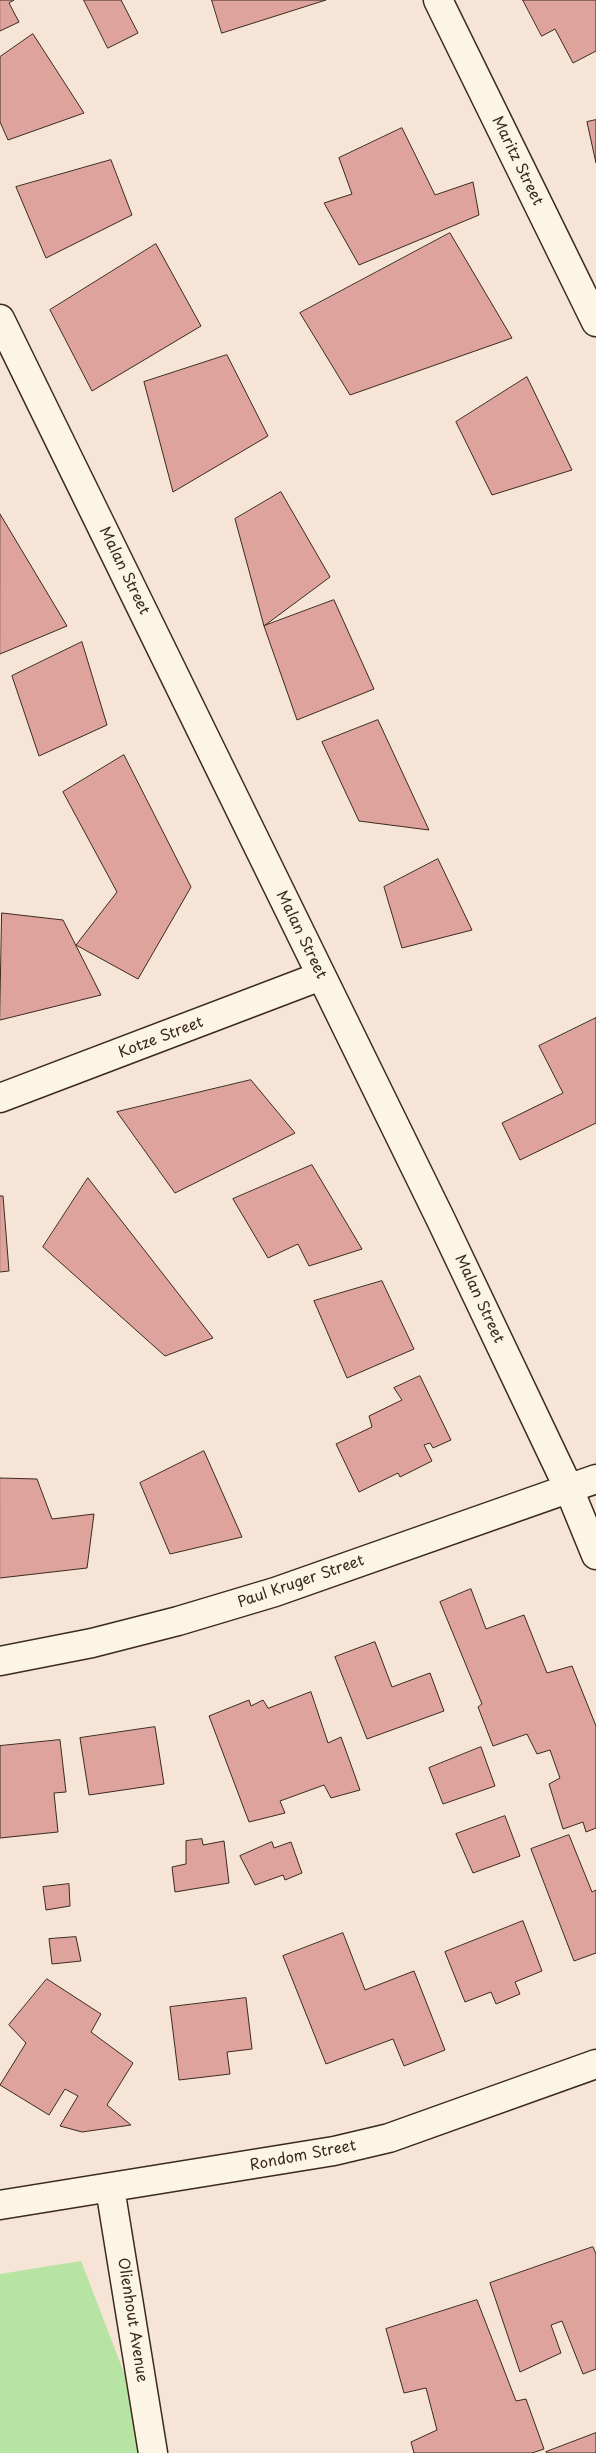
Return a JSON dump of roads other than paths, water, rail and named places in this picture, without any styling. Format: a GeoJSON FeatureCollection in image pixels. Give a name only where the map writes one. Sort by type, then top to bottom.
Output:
{"type":"FeatureCollection","features":[{"type":"Feature","properties":{"kind":"street","name":"Maritz Street"},"geometry":{"type":"LineString","coordinates":[[438,0],[596,322]]}},
{"type":"Feature","properties":{"kind":"street","name":"Malan Street"},"geometry":{"type":"LineString","coordinates":[[0,319],[441,1220],[569,1489],[596,1554]]}},
{"type":"Feature","properties":{"kind":"street","name":"Kotze Street"},"geometry":{"type":"LineString","coordinates":[[0,1098],[321,976]]}},
{"type":"Feature","properties":{"kind":"street","name":"Paul Kruger Street"},"geometry":{"type":"LineString","coordinates":[[0,1661],[92,1643],[196,1616],[274,1592],[596,1479]]}},
{"type":"Feature","properties":{"kind":"street","name":"Rondom Street"},"geometry":{"type":"LineString","coordinates":[[0,2205],[257,2165],[334,2151],[389,2138],[596,2064]]}},
{"type":"Feature","properties":{"kind":"street","name":"Olienhout Avenue"},"geometry":{"type":"LineString","coordinates":[[110,2188],[153,2453]]}}]}
